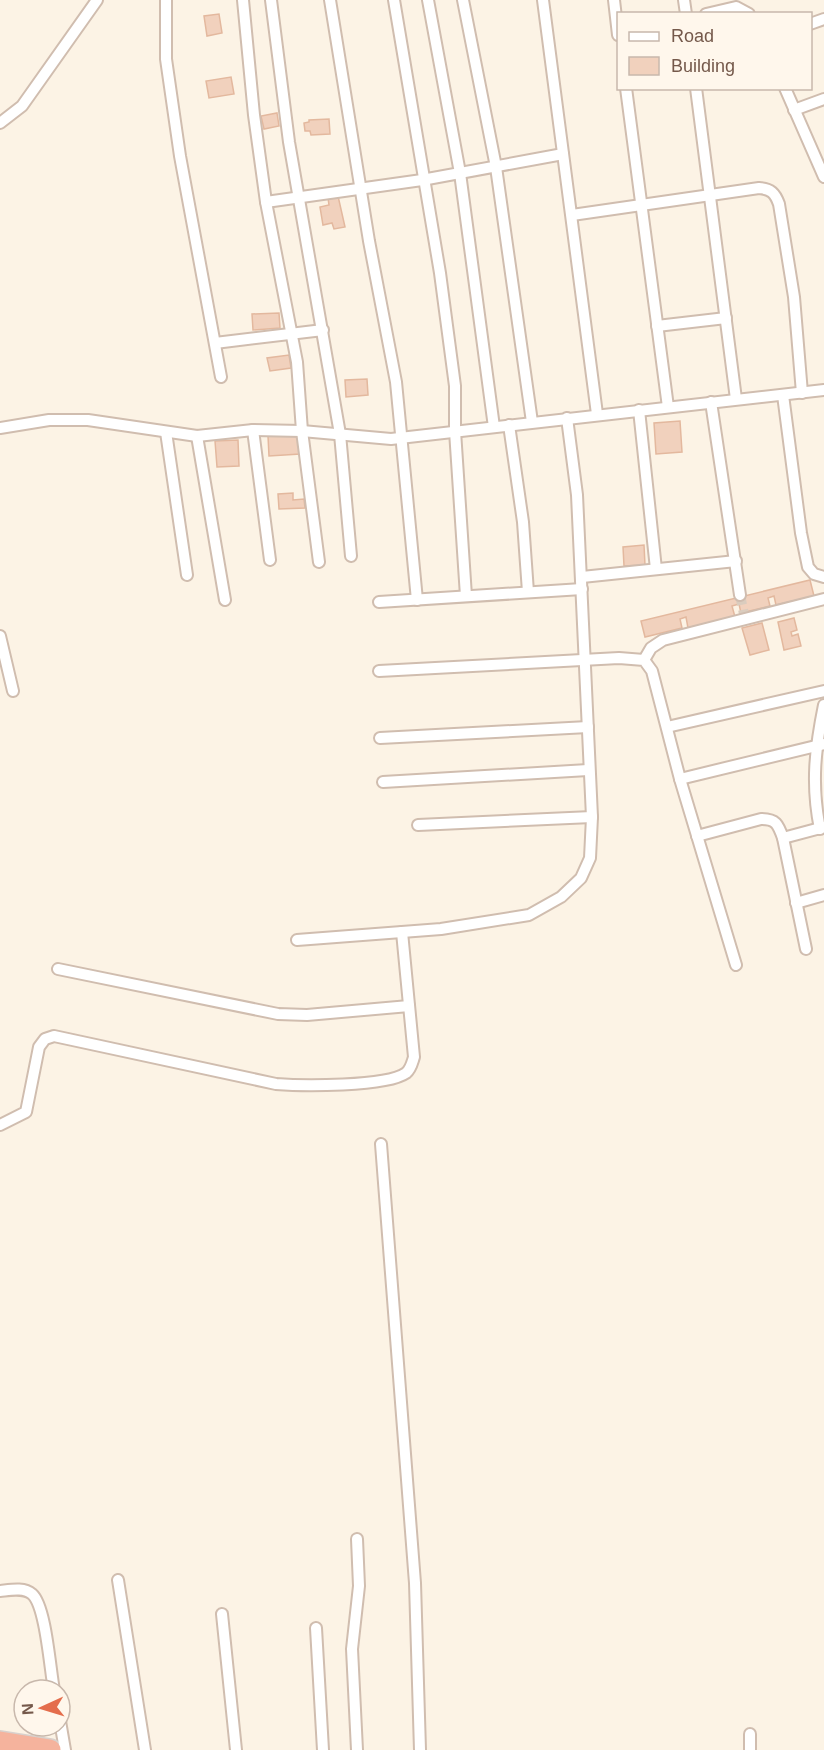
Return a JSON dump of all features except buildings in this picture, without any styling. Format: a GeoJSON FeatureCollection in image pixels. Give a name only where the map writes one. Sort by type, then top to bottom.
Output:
{"type":"FeatureCollection","features":[{"type":"Feature","properties":{"kind":"highway"},"geometry":{"type":"LineString","coordinates":[[0,1742],[50,1750]]}},
{"type":"Feature","properties":{"kind":"street"},"geometry":{"type":"LineString","coordinates":[[0,123],[22,106],[97,0]]}},
{"type":"Feature","properties":{"kind":"street"},"geometry":{"type":"LineString","coordinates":[[166,0],[166,59],[180,156],[220,377]]}},
{"type":"Feature","properties":{"kind":"street"},"geometry":{"type":"LineString","coordinates":[[243,0],[254,115],[266,202],[297,362],[302,430],[319,562]]}},
{"type":"Feature","properties":{"kind":"street"},"geometry":{"type":"LineString","coordinates":[[271,0],[282,95],[340,434],[351,556]]}},
{"type":"Feature","properties":{"kind":"street"},"geometry":{"type":"LineString","coordinates":[[330,0],[360,189],[396,382],[417,600]]}},
{"type":"Feature","properties":{"kind":"street"},"geometry":{"type":"LineString","coordinates":[[394,0],[455,386],[455,431],[466,596]]}},
{"type":"Feature","properties":{"kind":"street"},"geometry":{"type":"LineString","coordinates":[[428,0],[460,173],[494,427]]}},
{"type":"Feature","properties":{"kind":"street"},"geometry":{"type":"LineString","coordinates":[[463,0],[496,167],[532,422]]}},
{"type":"Feature","properties":{"kind":"street"},"geometry":{"type":"LineString","coordinates":[[543,0],[597,414]]}},
{"type":"Feature","properties":{"kind":"street"},"geometry":{"type":"LineString","coordinates":[[614,0],[617,26]]}},
{"type":"Feature","properties":{"kind":"street"},"geometry":{"type":"LineString","coordinates":[[715,12],[736,7],[745,12]]}},
{"type":"Feature","properties":{"kind":"street"},"geometry":{"type":"LineString","coordinates":[[626,90],[668,407]]}},
{"type":"Feature","properties":{"kind":"street"},"geometry":{"type":"LineString","coordinates":[[696,90],[736,399]]}},
{"type":"Feature","properties":{"kind":"street"},"geometry":{"type":"LineString","coordinates":[[786,90],[824,177]]}},
{"type":"Feature","properties":{"kind":"street"},"geometry":{"type":"LineString","coordinates":[[794,110],[824,99]]}},
{"type":"Feature","properties":{"kind":"street"},"geometry":{"type":"LineString","coordinates":[[266,202],[422,180],[563,154]]}},
{"type":"Feature","properties":{"kind":"street"},"geometry":{"type":"LineString","coordinates":[[572,215],[711,194],[759,188],[769,189],[779,204],[794,297],[802,393]]}},
{"type":"Feature","properties":{"kind":"street"},"geometry":{"type":"LineString","coordinates":[[657,326],[726,318]]}},
{"type":"Feature","properties":{"kind":"street"},"geometry":{"type":"LineString","coordinates":[[215,344],[323,330]]}},
{"type":"Feature","properties":{"kind":"street"},"geometry":{"type":"LineString","coordinates":[[0,428],[49,420],[88,420],[196,436],[253,430],[302,430],[402,438],[597,414],[824,390]]}},
{"type":"Feature","properties":{"kind":"street"},"geometry":{"type":"LineString","coordinates":[[783,394],[801,533],[808,567],[814,574],[824,577]]}},
{"type":"Feature","properties":{"kind":"street"},"geometry":{"type":"LineString","coordinates":[[711,402],[740,595]]}},
{"type":"Feature","properties":{"kind":"street"},"geometry":{"type":"LineString","coordinates":[[639,410],[656,569]]}},
{"type":"Feature","properties":{"kind":"street"},"geometry":{"type":"LineString","coordinates":[[297,940],[402,932],[529,915],[561,897],[581,878],[590,858],[592,817],[588,770],[577,495],[567,418]]}},
{"type":"Feature","properties":{"kind":"street"},"geometry":{"type":"LineString","coordinates":[[509,425],[523,522],[528,592]]}},
{"type":"Feature","properties":{"kind":"street"},"geometry":{"type":"LineString","coordinates":[[253,430],[270,560]]}},
{"type":"Feature","properties":{"kind":"street"},"geometry":{"type":"LineString","coordinates":[[166,432],[187,575]]}},
{"type":"Feature","properties":{"kind":"street"},"geometry":{"type":"LineString","coordinates":[[196,436],[225,600]]}},
{"type":"Feature","properties":{"kind":"street"},"geometry":{"type":"LineString","coordinates":[[582,577],[736,561]]}},
{"type":"Feature","properties":{"kind":"street"},"geometry":{"type":"LineString","coordinates":[[379,602],[582,589]]}},
{"type":"Feature","properties":{"kind":"street"},"geometry":{"type":"LineString","coordinates":[[644,660],[651,648],[663,640],[744,617],[824,599]]}},
{"type":"Feature","properties":{"kind":"street"},"geometry":{"type":"LineString","coordinates":[[0,636],[13,691]]}},
{"type":"Feature","properties":{"kind":"street"},"geometry":{"type":"LineString","coordinates":[[380,671],[633,657],[644,660],[652,671],[697,836],[736,965]]}},
{"type":"Feature","properties":{"kind":"street"},"geometry":{"type":"LineString","coordinates":[[667,727],[824,691]]}},
{"type":"Feature","properties":{"kind":"street"},"geometry":{"type":"LineString","coordinates":[[783,838],[822,828],[813,785],[824,705]]}},
{"type":"Feature","properties":{"kind":"street"},"geometry":{"type":"LineString","coordinates":[[380,738],[588,728]]}},
{"type":"Feature","properties":{"kind":"street"},"geometry":{"type":"LineString","coordinates":[[681,779],[820,745]]}},
{"type":"Feature","properties":{"kind":"street"},"geometry":{"type":"LineString","coordinates":[[384,782],[588,770]]}},
{"type":"Feature","properties":{"kind":"street"},"geometry":{"type":"LineString","coordinates":[[418,825],[592,817]]}},
{"type":"Feature","properties":{"kind":"street"},"geometry":{"type":"LineString","coordinates":[[697,836],[761,819],[771,819],[778,823],[806,949]]}},
{"type":"Feature","properties":{"kind":"street"},"geometry":{"type":"LineString","coordinates":[[796,903],[824,895]]}},
{"type":"Feature","properties":{"kind":"street"},"geometry":{"type":"LineString","coordinates":[[0,1125],[26,1112],[39,1047],[45,1039],[54,1036],[276,1084],[321,1086],[388,1079],[405,1074],[411,1067],[414,1057],[402,932]]}},
{"type":"Feature","properties":{"kind":"street"},"geometry":{"type":"LineString","coordinates":[[58,969],[279,1014],[307,1015],[409,1006]]}},
{"type":"Feature","properties":{"kind":"street"},"geometry":{"type":"LineString","coordinates":[[381,1144],[415,1583],[420,1750]]}},
{"type":"Feature","properties":{"kind":"street"},"geometry":{"type":"LineString","coordinates":[[357,1539],[359,1586],[352,1649],[357,1750]]}},
{"type":"Feature","properties":{"kind":"street"},"geometry":{"type":"LineString","coordinates":[[118,1580],[145,1750]]}},
{"type":"Feature","properties":{"kind":"street"},"geometry":{"type":"LineString","coordinates":[[0,1591],[25,1589],[34,1595],[43,1621],[52,1678]]}},
{"type":"Feature","properties":{"kind":"street"},"geometry":{"type":"LineString","coordinates":[[222,1614],[236,1750]]}},
{"type":"Feature","properties":{"kind":"street"},"geometry":{"type":"LineString","coordinates":[[316,1628],[324,1750]]}},
{"type":"Feature","properties":{"kind":"street"},"geometry":{"type":"LineString","coordinates":[[750,1734],[750,1750]]}},
{"type":"Feature","properties":{"kind":"tunnel"},"geometry":{"type":"LineString","coordinates":[[740,595],[744,614]]}}]}
